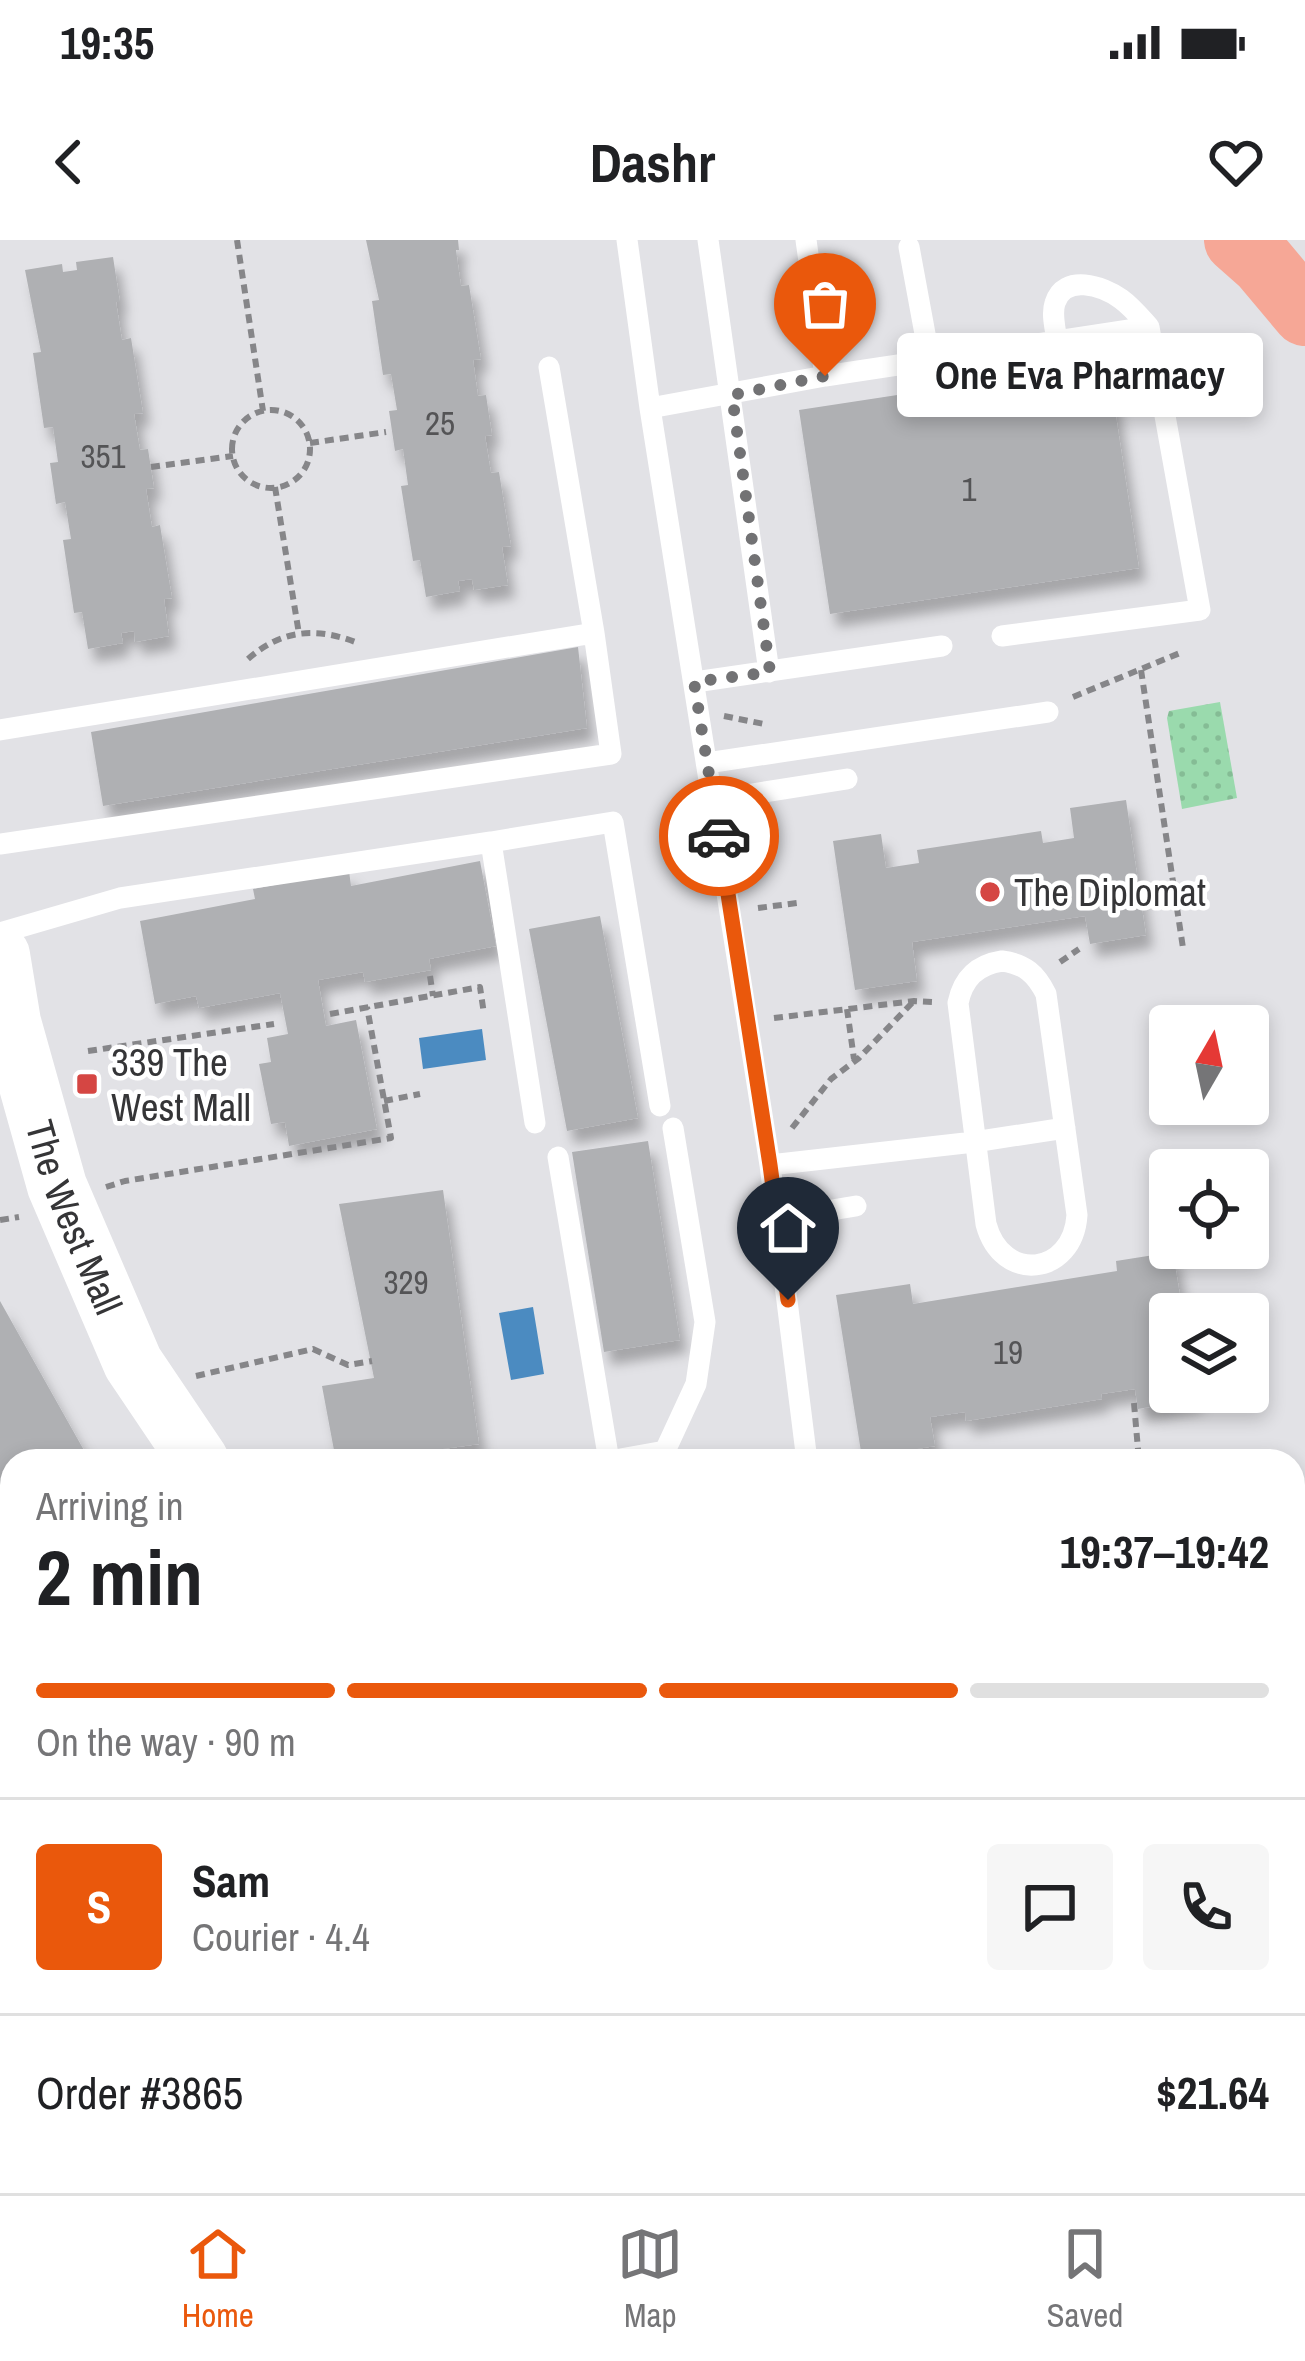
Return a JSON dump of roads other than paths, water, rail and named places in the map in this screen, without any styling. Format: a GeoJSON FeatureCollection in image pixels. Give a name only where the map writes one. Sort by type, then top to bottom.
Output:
{"type":"FeatureCollection","features":[{"type":"Feature","properties":{"kind":"highway"},"geometry":{"type":"LineString","coordinates":[[1237,240],[1263,262],[1305,313]]}},
{"type":"Feature","properties":{"kind":"main road","name":"The West Mall"},"geometry":{"type":"LineString","coordinates":[[0,955],[11,1022],[57,1186],[133,1363],[191,1449]]}},
{"type":"Feature","properties":{"kind":"lane"},"geometry":{"type":"LineString","coordinates":[[627,240],[778,1219],[806,1449]]}},
{"type":"Feature","properties":{"kind":"lane"},"geometry":{"type":"LineString","coordinates":[[708,240],[770,672]]}},
{"type":"Feature","properties":{"kind":"lane"},"geometry":{"type":"LineString","coordinates":[[806,240],[825,376]]}},
{"type":"Feature","properties":{"kind":"lane"},"geometry":{"type":"LineString","coordinates":[[909,247],[930,361]]}},
{"type":"Feature","properties":{"kind":"lane"},"geometry":{"type":"LineString","coordinates":[[1002,636],[1200,610],[1149,327],[1109,291],[1073,285],[1060,293],[1054,306],[1057,342]]}},
{"type":"Feature","properties":{"kind":"lane"},"geometry":{"type":"LineString","coordinates":[[650,408],[1149,327]]}},
{"type":"Feature","properties":{"kind":"lane"},"geometry":{"type":"LineString","coordinates":[[0,844],[611,754],[550,367]]}},
{"type":"Feature","properties":{"kind":"lane"},"geometry":{"type":"LineString","coordinates":[[0,730],[594,633]]}},
{"type":"Feature","properties":{"kind":"lane"},"geometry":{"type":"LineString","coordinates":[[694,682],[943,646]]}},
{"type":"Feature","properties":{"kind":"lane"},"geometry":{"type":"LineString","coordinates":[[707,763],[1048,712]]}},
{"type":"Feature","properties":{"kind":"lane"},"geometry":{"type":"LineString","coordinates":[[714,800],[847,779]]}},
{"type":"Feature","properties":{"kind":"lane"},"geometry":{"type":"LineString","coordinates":[[0,933],[120,898],[614,822],[660,1106]]}},
{"type":"Feature","properties":{"kind":"lane"},"geometry":{"type":"LineString","coordinates":[[491,842],[535,1123]]}},
{"type":"Feature","properties":{"kind":"lane"},"geometry":{"type":"LineString","coordinates":[[1015,963],[1037,977],[1046,994],[1065,1128],[1076,1232],[1070,1246],[1044,1264],[1012,1261],[990,1240],[958,1004],[967,979],[988,964],[1015,963]]}},
{"type":"Feature","properties":{"kind":"lane"},"geometry":{"type":"LineString","coordinates":[[666,1449],[696,1384],[706,1322],[673,1128]]}},
{"type":"Feature","properties":{"kind":"lane"},"geometry":{"type":"LineString","coordinates":[[770,1165],[1065,1128]]}},
{"type":"Feature","properties":{"kind":"lane"},"geometry":{"type":"LineString","coordinates":[[558,1156],[607,1449]]}},
{"type":"Feature","properties":{"kind":"lane"},"geometry":{"type":"LineString","coordinates":[[778,1219],[856,1206]]}},
{"type":"Feature","properties":{"kind":"water"},"geometry":{"type":"Polygon","coordinates":[[[482,1029],[486,1060],[423,1069],[419,1038],[482,1029]]]}},
{"type":"Feature","properties":{"kind":"water"},"geometry":{"type":"Polygon","coordinates":[[[533,1307],[544,1374],[511,1380],[499,1313],[533,1307]]]}},
{"type":"Feature","properties":{"kind":"place","name":"One Eva Pharmacy"},"geometry":{"type":"Point","coordinates":[825,376]}},
{"type":"Feature","properties":{"kind":"place","name":"The Diplomat"},"geometry":{"type":"Point","coordinates":[990,892]}},
{"type":"Feature","properties":{"kind":"place","name":"339 The West Mall"},"geometry":{"type":"Point","coordinates":[87,1084]}}]}
